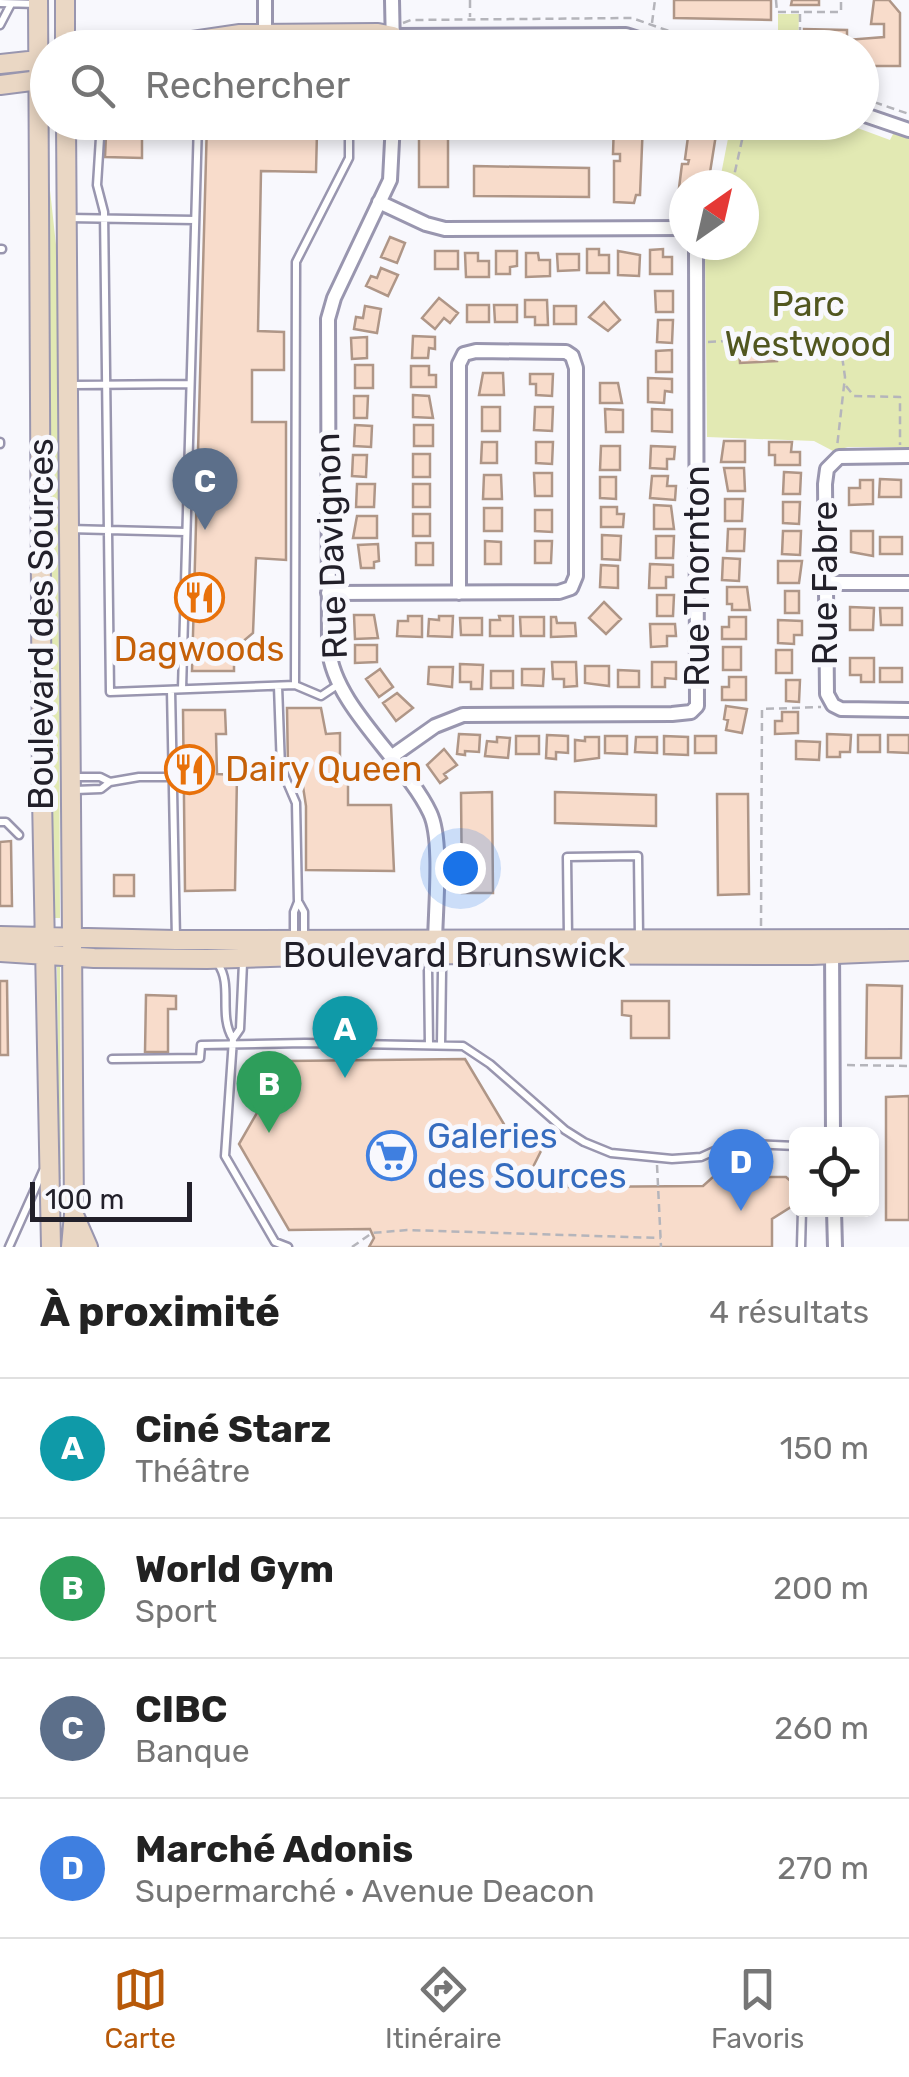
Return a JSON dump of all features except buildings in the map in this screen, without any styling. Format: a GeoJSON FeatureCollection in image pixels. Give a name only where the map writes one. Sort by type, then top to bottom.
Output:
{"type":"FeatureCollection","features":[{"type":"Feature","properties":{"kind":"main road"},"geometry":{"type":"LineString","coordinates":[[65,0],[65,30]]}},
{"type":"Feature","properties":{"kind":"main road","name":"Boulevard des Sources"},"geometry":{"type":"LineString","coordinates":[[38,2],[40,30]]}},
{"type":"Feature","properties":{"kind":"main road"},"geometry":{"type":"LineString","coordinates":[[0,64],[30,61]]}},
{"type":"Feature","properties":{"kind":"main road"},"geometry":{"type":"LineString","coordinates":[[0,85],[30,81]]}},
{"type":"Feature","properties":{"kind":"main road","name":"Boulevard des Sources"},"geometry":{"type":"LineString","coordinates":[[43,140],[44,946],[52,1247]]}},
{"type":"Feature","properties":{"kind":"main road","name":"Boulevard des Sources"},"geometry":{"type":"LineString","coordinates":[[66,140],[74,1214],[71,1247]]}},
{"type":"Feature","properties":{"kind":"main road","name":"Boulevard Brunswick"},"geometry":{"type":"LineString","coordinates":[[0,936],[44,946],[207,958],[244,956],[301,944]]}},
{"type":"Feature","properties":{"kind":"main road","name":"Boulevard Brunswick"},"geometry":{"type":"LineString","coordinates":[[435,946],[639,938],[909,951]]}},
{"type":"Feature","properties":{"kind":"main road","name":"Boulevard Brunswick"},"geometry":{"type":"LineString","coordinates":[[70,948],[176,940],[435,946],[832,946],[909,939]]}},
{"type":"Feature","properties":{"kind":"main road","name":"Boulevard Brunswick"},"geometry":{"type":"LineString","coordinates":[[0,952],[44,946]]}},
{"type":"Feature","properties":{"kind":"main road"},"geometry":{"type":"LineString","coordinates":[[74,1214],[88,1247]]}},
{"type":"Feature","properties":{"kind":"street"},"geometry":{"type":"LineString","coordinates":[[265,0],[265,30]]}},
{"type":"Feature","properties":{"kind":"street"},"geometry":{"type":"LineString","coordinates":[[392,0],[396,30]]}},
{"type":"Feature","properties":{"kind":"street"},"geometry":{"type":"LineString","coordinates":[[879,120],[909,130]]}},
{"type":"Feature","properties":{"kind":"street","name":"Rue Davignon"},"geometry":{"type":"LineString","coordinates":[[393,140],[391,174],[328,319],[329,657],[339,684],[432,820],[435,946]]}},
{"type":"Feature","properties":{"kind":"street"},"geometry":{"type":"LineString","coordinates":[[380,202],[445,229],[669,228]]}},
{"type":"Feature","properties":{"kind":"street","name":"Rue Thornton"},"geometry":{"type":"LineString","coordinates":[[391,758],[442,721],[463,714],[672,714],[691,712],[696,706],[696,260]]}},
{"type":"Feature","properties":{"kind":"street"},"geometry":{"type":"LineString","coordinates":[[328,594],[459,593],[559,592],[571,588],[576,581],[576,368],[574,359],[566,352],[476,351],[464,354],[460,360],[459,593]]}},
{"type":"Feature","properties":{"kind":"street","name":"Rue Fabre"},"geometry":{"type":"LineString","coordinates":[[905,451],[839,457],[830,466],[824,484],[826,688],[830,702],[845,710],[909,710]]}},
{"type":"Feature","properties":{"kind":"street"},"geometry":{"type":"LineString","coordinates":[[826,584],[909,583]]}},
{"type":"Feature","properties":{"kind":"street"},"geometry":{"type":"LineString","coordinates":[[832,946],[834,1127]]}},
{"type":"Feature","properties":{"kind":"street"},"geometry":{"type":"LineString","coordinates":[[834,1217],[834,1247]]}},
{"type":"Feature","properties":{"kind":"lane"},"geometry":{"type":"LineString","coordinates":[[0,4],[38,2]]}},
{"type":"Feature","properties":{"kind":"lane"},"geometry":{"type":"LineString","coordinates":[[0,25],[11,4]]}},
{"type":"Feature","properties":{"kind":"lane"},"geometry":{"type":"LineString","coordinates":[[99,140],[97,185],[104,218],[110,692],[294,685],[322,696],[339,684]]}},
{"type":"Feature","properties":{"kind":"lane"},"geometry":{"type":"LineString","coordinates":[[182,689],[197,140]]}},
{"type":"Feature","properties":{"kind":"lane"},"geometry":{"type":"LineString","coordinates":[[294,685],[296,262],[349,158],[349,140]]}},
{"type":"Feature","properties":{"kind":"lane"},"geometry":{"type":"LineString","coordinates":[[66,218],[195,220]]}},
{"type":"Feature","properties":{"kind":"lane"},"geometry":{"type":"LineString","coordinates":[[66,386],[190,384]]}},
{"type":"Feature","properties":{"kind":"lane"},"geometry":{"type":"LineString","coordinates":[[68,529],[187,532]]}},
{"type":"Feature","properties":{"kind":"lane"},"geometry":{"type":"LineString","coordinates":[[278,686],[281,768],[296,803],[298,902],[304,912],[301,944]]}},
{"type":"Feature","properties":{"kind":"lane"},"geometry":{"type":"LineString","coordinates":[[171,690],[176,940]]}},
{"type":"Feature","properties":{"kind":"lane"},"geometry":{"type":"LineString","coordinates":[[69,784],[100,777],[110,782]]}},
{"type":"Feature","properties":{"kind":"lane"},"geometry":{"type":"LineString","coordinates":[[69,784],[101,788],[110,782],[173,777]]}},
{"type":"Feature","properties":{"kind":"lane"},"geometry":{"type":"LineString","coordinates":[[0,822],[6,822],[18,836]]}},
{"type":"Feature","properties":{"kind":"lane"},"geometry":{"type":"LineString","coordinates":[[568,938],[567,857],[620,856],[638,856],[639,938]]}},
{"type":"Feature","properties":{"kind":"lane"},"geometry":{"type":"LineString","coordinates":[[428,1045],[428,970],[435,946]]}},
{"type":"Feature","properties":{"kind":"lane"},"geometry":{"type":"LineString","coordinates":[[435,946],[442,971],[441,1045]]}},
{"type":"Feature","properties":{"kind":"lane"},"geometry":{"type":"LineString","coordinates":[[244,956],[240,1028],[233,1042],[226,1156],[275,1242],[288,1247]]}},
{"type":"Feature","properties":{"kind":"lane"},"geometry":{"type":"LineString","coordinates":[[207,958],[223,970],[224,1026],[233,1042]]}},
{"type":"Feature","properties":{"kind":"lane"},"geometry":{"type":"LineString","coordinates":[[112,1059],[200,1058],[200,1045],[233,1042],[463,1046],[584,1142],[610,1153],[702,1157],[732,1142],[789,1146]]}},
{"type":"Feature","properties":{"kind":"lane"},"geometry":{"type":"LineString","coordinates":[[9,1247],[34,1195],[36,1182],[50,1162]]}},
{"type":"Feature","properties":{"kind":"lane"},"geometry":{"type":"LineString","coordinates":[[802,1217],[802,1247]]}},
{"type":"Feature","properties":{"kind":"path"},"geometry":{"type":"LineString","coordinates":[[470,0],[470,17]]}},
{"type":"Feature","properties":{"kind":"path"},"geometry":{"type":"LineString","coordinates":[[652,24],[655,0]]}},
{"type":"Feature","properties":{"kind":"path"},"geometry":{"type":"LineString","coordinates":[[776,0],[777,12],[841,12],[841,0]]}},
{"type":"Feature","properties":{"kind":"path"},"geometry":{"type":"LineString","coordinates":[[800,12],[800,30]]}},
{"type":"Feature","properties":{"kind":"path"},"geometry":{"type":"LineString","coordinates":[[417,30],[470,17],[628,17],[668,30]]}},
{"type":"Feature","properties":{"kind":"path"},"geometry":{"type":"LineString","coordinates":[[879,104],[909,114]]}},
{"type":"Feature","properties":{"kind":"path"},"geometry":{"type":"LineString","coordinates":[[735,170],[742,140]]}},
{"type":"Feature","properties":{"kind":"path"},"geometry":{"type":"LineString","coordinates":[[706,342],[728,341],[732,337],[839,336],[844,383],[837,448]]}},
{"type":"Feature","properties":{"kind":"path"},"geometry":{"type":"LineString","coordinates":[[844,383],[854,396],[900,397],[905,451]]}},
{"type":"Feature","properties":{"kind":"path"},"geometry":{"type":"LineString","coordinates":[[761,926],[762,709],[822,706]]}},
{"type":"Feature","properties":{"kind":"path"},"geometry":{"type":"LineString","coordinates":[[847,1066],[909,1066]]}},
{"type":"Feature","properties":{"kind":"path"},"geometry":{"type":"LineString","coordinates":[[657,1158],[661,1247]]}},
{"type":"Feature","properties":{"kind":"path"},"geometry":{"type":"LineString","coordinates":[[352,1247],[372,1233],[407,1230],[661,1238]]}},
{"type":"Feature","properties":{"kind":"green space"},"geometry":{"type":"Polygon","coordinates":[[[778,14],[799,14],[798,30],[778,30],[778,14]]]}},
{"type":"Feature","properties":{"kind":"green space","name":"Parc Westwood"},"geometry":{"type":"Polygon","coordinates":[[[894,132],[909,137],[909,447],[848,447],[833,451],[814,441],[707,437],[705,260],[759,260],[759,170],[722,170],[728,140],[879,140],[879,136],[890,140],[894,132]]]}},
{"type":"Feature","properties":{"kind":"green space"},"geometry":{"type":"Polygon","coordinates":[[[49,181],[57,254],[60,918],[53,918],[49,181]]]}},
{"type":"Feature","properties":{"kind":"green space"},"geometry":{"type":"Polygon","coordinates":[[[60,966],[61,1179],[59,1179],[60,966]]]}},
{"type":"Feature","properties":{"kind":"place","name":"CIBC"},"geometry":{"type":"Point","coordinates":[205,530]}},
{"type":"Feature","properties":{"kind":"place","name":"Dagwoods"},"geometry":{"type":"Point","coordinates":[199,597]}},
{"type":"Feature","properties":{"kind":"place","name":"Dairy Queen"},"geometry":{"type":"Point","coordinates":[190,769]}},
{"type":"Feature","properties":{"kind":"place","name":"Ciné Starz"},"geometry":{"type":"Point","coordinates":[345,1078]}},
{"type":"Feature","properties":{"kind":"place","name":"World Gym"},"geometry":{"type":"Point","coordinates":[269,1133]}},
{"type":"Feature","properties":{"kind":"place","name":"Galeries des Sources"},"geometry":{"type":"Point","coordinates":[392,1156]}},
{"type":"Feature","properties":{"kind":"place","name":"Marché Adonis"},"geometry":{"type":"Point","coordinates":[741,1211]}}]}
